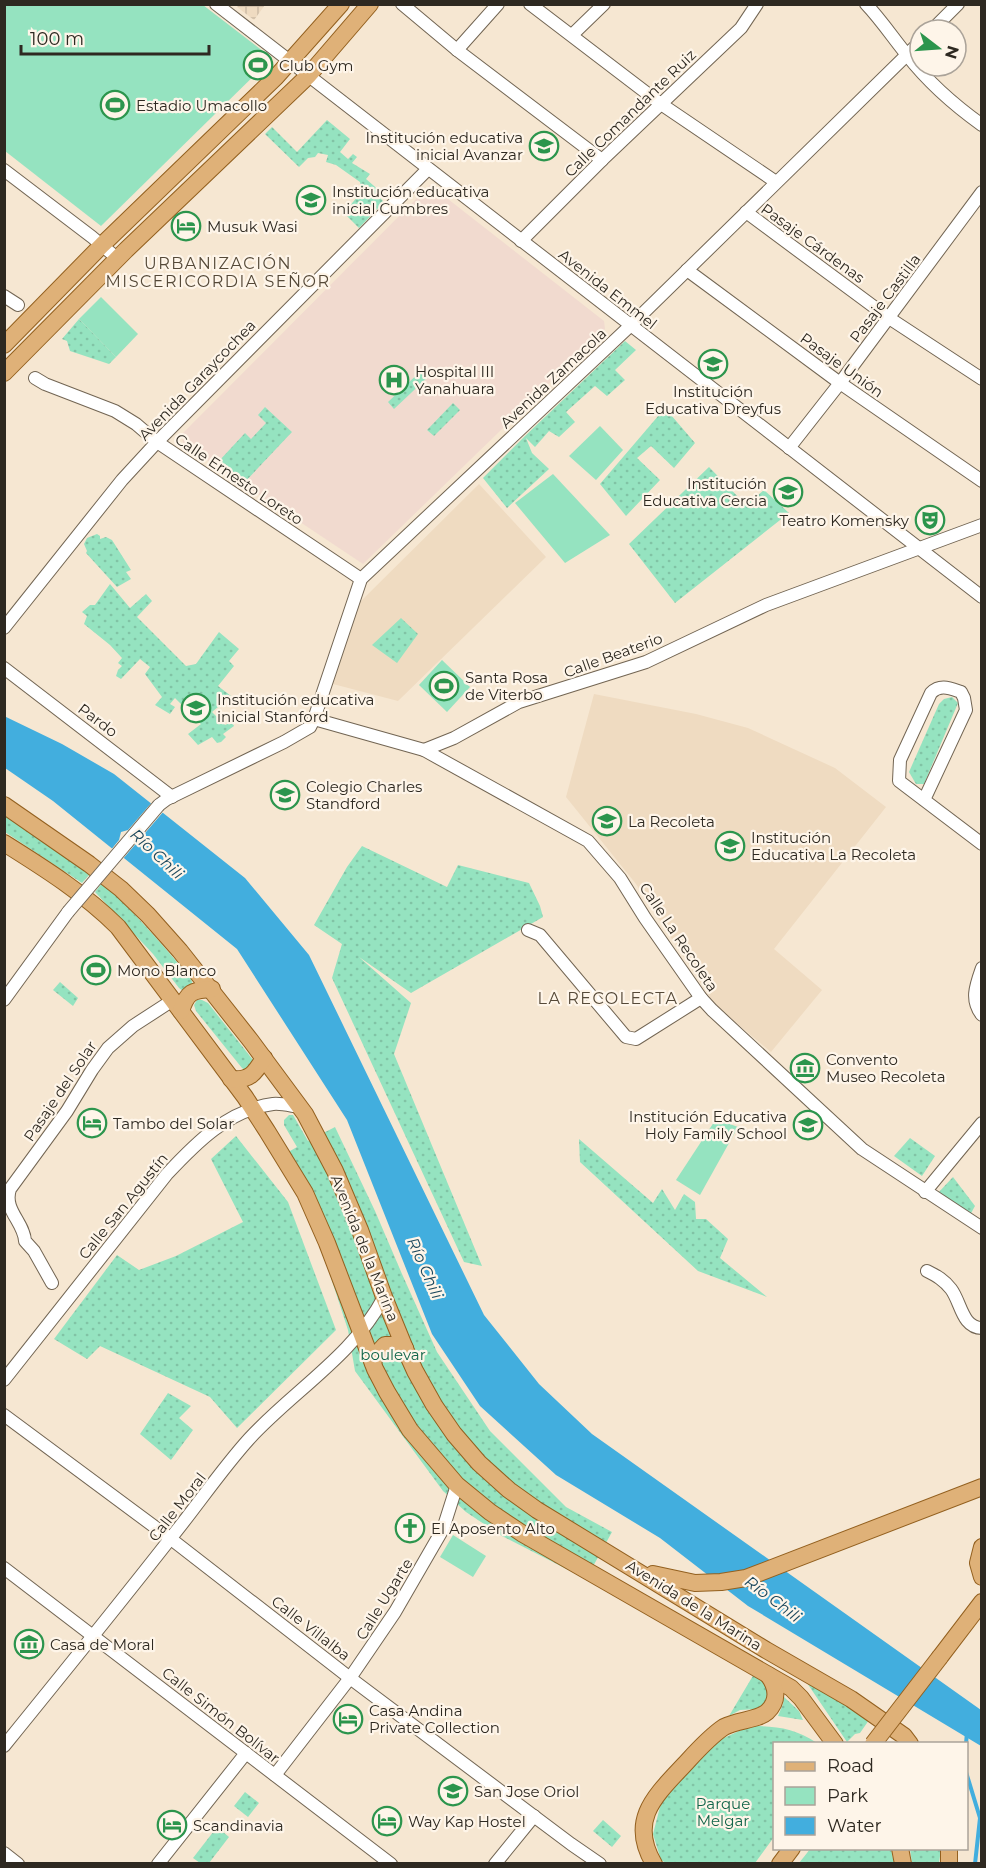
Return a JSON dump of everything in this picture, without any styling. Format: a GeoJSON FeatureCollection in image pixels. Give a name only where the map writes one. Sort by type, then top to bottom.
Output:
{"type":"FeatureCollection","features":[{"type":"Feature","properties":{"kind":"main road"},"geometry":{"type":"LineString","coordinates":[[4,345],[102,244],[276,77],[341,4]]}},
{"type":"Feature","properties":{"kind":"main road"},"geometry":{"type":"LineString","coordinates":[[4,373],[117,258],[308,76],[370,4]]}},
{"type":"Feature","properties":{"kind":"main road","name":"Avenida de la Marina"},"geometry":{"type":"LineString","coordinates":[[4,805],[89,864],[148,915],[212,989],[300,1107],[334,1171],[360,1230],[384,1297],[415,1371],[454,1434],[479,1463],[509,1490],[537,1510],[850,1699],[904,1736],[909,1742]]}},
{"type":"Feature","properties":{"kind":"main road","name":"Avenida de la Marina"},"geometry":{"type":"LineString","coordinates":[[4,843],[63,881],[101,910],[118,927],[253,1109],[305,1193],[327,1243],[373,1364],[387,1392],[410,1430],[457,1485],[490,1512],[523,1534],[795,1691],[834,1742]]}},
{"type":"Feature","properties":{"kind":"main road"},"geometry":{"type":"LineString","coordinates":[[177,1006],[190,993],[212,989]]}},
{"type":"Feature","properties":{"kind":"main road"},"geometry":{"type":"LineString","coordinates":[[231,1079],[242,1080],[253,1074],[264,1058]]}},
{"type":"Feature","properties":{"kind":"main road"},"geometry":{"type":"LineString","coordinates":[[373,1364],[375,1356],[385,1345],[399,1345],[405,1348]]}},
{"type":"Feature","properties":{"kind":"main road"},"geometry":{"type":"LineString","coordinates":[[624,1562],[650,1574],[695,1583],[746,1578],[981,1487]]}},
{"type":"Feature","properties":{"kind":"main road"},"geometry":{"type":"LineString","coordinates":[[981,1547],[978,1563],[981,1577]]}},
{"type":"Feature","properties":{"kind":"main road"},"geometry":{"type":"LineString","coordinates":[[874,1742],[981,1602]]}},
{"type":"Feature","properties":{"kind":"main road"},"geometry":{"type":"LineString","coordinates":[[654,1863],[645,1842],[643,1826],[651,1803],[704,1744],[720,1730],[734,1722],[766,1713],[776,1694],[773,1682],[768,1675]]}},
{"type":"Feature","properties":{"kind":"main road"},"geometry":{"type":"LineString","coordinates":[[780,1863],[791,1850]]}},
{"type":"Feature","properties":{"kind":"street","name":"Avenida Emmel"},"geometry":{"type":"LineString","coordinates":[[216,4],[981,597]]}},
{"type":"Feature","properties":{"kind":"street"},"geometry":{"type":"LineString","coordinates":[[402,4],[457,50],[602,160]]}},
{"type":"Feature","properties":{"kind":"street"},"geometry":{"type":"LineString","coordinates":[[457,50],[498,4]]}},
{"type":"Feature","properties":{"kind":"street"},"geometry":{"type":"LineString","coordinates":[[530,4],[661,104],[776,182]]}},
{"type":"Feature","properties":{"kind":"street"},"geometry":{"type":"LineString","coordinates":[[572,36],[604,4]]}},
{"type":"Feature","properties":{"kind":"street","name":"Calle Comandante Ruiz"},"geometry":{"type":"LineString","coordinates":[[521,241],[602,160],[741,28],[757,4]]}},
{"type":"Feature","properties":{"kind":"street"},"geometry":{"type":"LineString","coordinates":[[867,4],[929,81],[981,125]]}},
{"type":"Feature","properties":{"kind":"street"},"geometry":{"type":"LineString","coordinates":[[944,18],[958,4]]}},
{"type":"Feature","properties":{"kind":"street","name":"Avenida Zamacola"},"geometry":{"type":"LineString","coordinates":[[314,719],[361,579],[630,326],[907,55]]}},
{"type":"Feature","properties":{"kind":"street","name":"Avenida Garaycochea"},"geometry":{"type":"LineString","coordinates":[[4,628],[122,480],[157,442],[428,169]]}},
{"type":"Feature","properties":{"kind":"street"},"geometry":{"type":"LineString","coordinates":[[4,171],[102,244],[117,258]]}},
{"type":"Feature","properties":{"kind":"street","name":"Pasaje Castilla"},"geometry":{"type":"LineString","coordinates":[[789,448],[889,318],[981,192]]}},
{"type":"Feature","properties":{"kind":"street","name":"Pasaje Cárdenas"},"geometry":{"type":"LineString","coordinates":[[746,212],[889,318],[981,379]]}},
{"type":"Feature","properties":{"kind":"street","name":"Pasaje Unión"},"geometry":{"type":"LineString","coordinates":[[687,270],[840,383],[981,481]]}},
{"type":"Feature","properties":{"kind":"street"},"geometry":{"type":"LineString","coordinates":[[4,296],[18,305]]}},
{"type":"Feature","properties":{"kind":"street","name":"Calle Ernesto Loreto"},"geometry":{"type":"LineString","coordinates":[[35,378],[115,411],[136,424],[157,442],[361,579]]}},
{"type":"Feature","properties":{"kind":"street","name":"Calle Beaterio"},"geometry":{"type":"LineString","coordinates":[[424,750],[454,738],[519,702],[646,662],[766,605],[981,525]]}},
{"type":"Feature","properties":{"kind":"street","name":"Pardo"},"geometry":{"type":"LineString","coordinates":[[4,668],[172,797]]}},
{"type":"Feature","properties":{"kind":"street"},"geometry":{"type":"LineString","coordinates":[[924,800],[966,710],[961,692],[944,687],[936,688],[931,693],[900,760],[899,781],[981,844]]}},
{"type":"Feature","properties":{"kind":"street"},"geometry":{"type":"LineString","coordinates":[[4,1000],[68,912],[159,805],[167,799],[284,742],[310,727],[314,719],[424,750]]}},
{"type":"Feature","properties":{"kind":"street","name":"Calle La Recoleta"},"geometry":{"type":"LineString","coordinates":[[424,750],[588,841],[620,878],[700,998],[862,1149],[981,1228]]}},
{"type":"Feature","properties":{"kind":"street"},"geometry":{"type":"LineString","coordinates":[[528,930],[540,935],[626,1037],[636,1039],[700,998]]}},
{"type":"Feature","properties":{"kind":"street"},"geometry":{"type":"LineString","coordinates":[[981,968],[974,1001],[981,1016]]}},
{"type":"Feature","properties":{"kind":"street","name":"Pasaje del Solar"},"geometry":{"type":"LineString","coordinates":[[52,1283],[34,1251],[25,1241],[24,1234],[10,1206],[8,1198],[10,1189],[67,1112],[108,1048],[133,1026],[177,1006]]}},
{"type":"Feature","properties":{"kind":"street","name":"Calle San Agustín"},"geometry":{"type":"LineString","coordinates":[[4,1380],[167,1174],[204,1137],[234,1116],[253,1109],[275,1103],[300,1107]]}},
{"type":"Feature","properties":{"kind":"street"},"geometry":{"type":"LineString","coordinates":[[925,1192],[981,1123]]}},
{"type":"Feature","properties":{"kind":"street"},"geometry":{"type":"LineString","coordinates":[[927,1271],[951,1288],[967,1323],[975,1328],[981,1328]]}},
{"type":"Feature","properties":{"kind":"street","name":"Calle Moral"},"geometry":{"type":"LineString","coordinates":[[4,1746],[249,1439],[334,1361],[361,1332],[384,1297]]}},
{"type":"Feature","properties":{"kind":"street","name":"Calle Villalba"},"geometry":{"type":"LineString","coordinates":[[4,1414],[171,1539],[350,1678],[600,1863]]}},
{"type":"Feature","properties":{"kind":"street","name":"Calle Ugarte"},"geometry":{"type":"LineString","coordinates":[[274,1775],[350,1678],[395,1612],[443,1530],[457,1485]]}},
{"type":"Feature","properties":{"kind":"street","name":"Calle Simón Bolívar"},"geometry":{"type":"LineString","coordinates":[[4,1568],[391,1863]]}},
{"type":"Feature","properties":{"kind":"street"},"geometry":{"type":"LineString","coordinates":[[158,1863],[246,1753]]}},
{"type":"Feature","properties":{"kind":"street"},"geometry":{"type":"LineString","coordinates":[[495,1863],[534,1816]]}},
{"type":"Feature","properties":{"kind":"street"},"geometry":{"type":"LineString","coordinates":[[4,1853],[18,1863]]}},
{"type":"Feature","properties":{"kind":"shaded area"},"geometry":{"type":"Polygon","coordinates":[[[239,5],[265,5],[254,20],[237,7],[239,5]]]}},
{"type":"Feature","properties":{"kind":"shaded area","name":"Hospital III Yanahuara"},"geometry":{"type":"Polygon","coordinates":[[[430,185],[604,321],[605,329],[363,564],[183,444],[182,434],[430,185]]]}},
{"type":"Feature","properties":{"kind":"shaded area"},"geometry":{"type":"Polygon","coordinates":[[[479,484],[546,557],[398,701],[333,684],[356,606],[479,484]]]}},
{"type":"Feature","properties":{"kind":"shaded area","name":"Institución Educativa La Recoleta"},"geometry":{"type":"Polygon","coordinates":[[[594,694],[696,714],[748,728],[835,768],[886,807],[774,949],[822,990],[771,1052],[715,1005],[636,884],[566,797],[594,694]]]}},
{"type":"Feature","properties":{"kind":"green space","name":"Estadio Umacollo"},"geometry":{"type":"Polygon","coordinates":[[[4,5],[203,5],[272,58],[101,226],[5,151],[4,5]]]}},
{"type":"Feature","properties":{"kind":"green space"},"geometry":{"type":"Polygon","coordinates":[[[327,120],[350,139],[340,152],[348,159],[353,154],[357,157],[352,163],[370,174],[366,179],[381,192],[378,196],[384,202],[359,228],[344,213],[362,191],[360,182],[336,165],[326,162],[328,155],[318,153],[315,157],[308,158],[299,167],[265,134],[272,127],[297,152],[327,120]]]}},
{"type":"Feature","properties":{"kind":"green space"},"geometry":{"type":"Polygon","coordinates":[[[101,297],[138,334],[116,357],[79,319],[101,297]]]}},
{"type":"Feature","properties":{"kind":"green space"},"geometry":{"type":"Polygon","coordinates":[[[79,319],[116,357],[109,364],[70,351],[67,341],[62,339],[79,319]]]}},
{"type":"Feature","properties":{"kind":"green space"},"geometry":{"type":"Polygon","coordinates":[[[625,341],[636,350],[615,370],[625,380],[607,396],[595,386],[566,412],[575,422],[559,437],[549,431],[535,447],[526,438],[532,453],[549,469],[507,508],[483,478],[625,341]]]}},
{"type":"Feature","properties":{"kind":"green space"},"geometry":{"type":"Polygon","coordinates":[[[423,369],[429,376],[394,409],[388,402],[423,369]]]}},
{"type":"Feature","properties":{"kind":"green space"},"geometry":{"type":"Polygon","coordinates":[[[453,403],[460,410],[434,436],[427,430],[453,403]]]}},
{"type":"Feature","properties":{"kind":"green space"},"geometry":{"type":"Polygon","coordinates":[[[265,407],[292,432],[243,484],[219,461],[245,433],[251,439],[266,423],[258,415],[265,407]]]}},
{"type":"Feature","properties":{"kind":"green space"},"geometry":{"type":"Polygon","coordinates":[[[665,408],[695,443],[674,468],[651,446],[637,458],[660,480],[626,516],[600,484],[665,408]]]}},
{"type":"Feature","properties":{"kind":"green space"},"geometry":{"type":"Polygon","coordinates":[[[600,426],[623,450],[596,480],[569,456],[600,426]]]}},
{"type":"Feature","properties":{"kind":"green space"},"geometry":{"type":"Polygon","coordinates":[[[709,467],[746,505],[764,490],[789,513],[675,603],[629,544],[709,467]]]}},
{"type":"Feature","properties":{"kind":"green space"},"geometry":{"type":"Polygon","coordinates":[[[553,474],[610,535],[565,563],[515,503],[553,474]]]}},
{"type":"Feature","properties":{"kind":"green space"},"geometry":{"type":"Polygon","coordinates":[[[97,534],[100,539],[106,537],[112,540],[131,570],[126,572],[131,579],[117,587],[86,553],[84,544],[87,538],[97,534]]]}},
{"type":"Feature","properties":{"kind":"green space"},"geometry":{"type":"Polygon","coordinates":[[[110,584],[130,608],[146,594],[152,601],[137,617],[186,666],[196,664],[219,632],[239,649],[229,661],[234,666],[218,686],[231,696],[212,712],[225,725],[232,722],[234,726],[223,734],[226,737],[221,742],[217,743],[212,737],[198,745],[188,734],[201,724],[189,714],[193,708],[185,701],[181,704],[175,698],[170,704],[175,707],[170,714],[155,705],[162,697],[145,674],[150,667],[140,659],[121,679],[116,676],[122,666],[118,663],[122,658],[84,624],[87,616],[82,612],[90,605],[95,605],[110,584]]]}},
{"type":"Feature","properties":{"kind":"green space"},"geometry":{"type":"Polygon","coordinates":[[[401,618],[418,634],[397,663],[372,645],[401,618]]]}},
{"type":"Feature","properties":{"kind":"green space","name":"Santa Rosa de Viterbo"},"geometry":{"type":"Polygon","coordinates":[[[442,660],[470,687],[447,712],[419,685],[442,660]]]}},
{"type":"Feature","properties":{"kind":"green space"},"geometry":{"type":"Polygon","coordinates":[[[952,697],[958,703],[924,784],[916,784],[909,772],[939,704],[944,699],[952,697]]]}},
{"type":"Feature","properties":{"kind":"green space"},"geometry":{"type":"Polygon","coordinates":[[[4,812],[90,874],[82,883],[5,832],[4,812]]]}},
{"type":"Feature","properties":{"kind":"green space"},"geometry":{"type":"Polygon","coordinates":[[[362,846],[447,887],[458,865],[529,883],[540,906],[543,917],[411,993],[359,957],[411,1003],[394,1054],[482,1266],[464,1262],[332,978],[342,944],[314,925],[347,867],[362,846]]]}},
{"type":"Feature","properties":{"kind":"green space"},"geometry":{"type":"Polygon","coordinates":[[[102,883],[159,941],[191,978],[193,986],[183,991],[179,988],[153,954],[95,892],[102,883]]]}},
{"type":"Feature","properties":{"kind":"green space"},"geometry":{"type":"Polygon","coordinates":[[[60,982],[78,998],[73,1006],[53,990],[60,982]]]}},
{"type":"Feature","properties":{"kind":"green space"},"geometry":{"type":"Polygon","coordinates":[[[197,1000],[208,1003],[253,1060],[253,1064],[245,1070],[242,1068],[196,1011],[194,1005],[197,1000]]]}},
{"type":"Feature","properties":{"kind":"green space","name":"boulevar"},"geometry":{"type":"Polygon","coordinates":[[[289,1115],[293,1115],[308,1141],[335,1127],[437,1352],[490,1431],[566,1507],[612,1532],[586,1579],[502,1536],[466,1512],[443,1491],[355,1371],[348,1330],[321,1247],[300,1194],[276,1159],[297,1147],[284,1125],[284,1120],[289,1115]]]}},
{"type":"Feature","properties":{"kind":"green space"},"geometry":{"type":"Polygon","coordinates":[[[716,1119],[738,1127],[700,1195],[676,1180],[716,1119]]]}},
{"type":"Feature","properties":{"kind":"green space"},"geometry":{"type":"Polygon","coordinates":[[[236,1136],[288,1202],[336,1330],[237,1428],[210,1397],[100,1346],[87,1359],[54,1339],[117,1255],[139,1270],[176,1256],[243,1222],[211,1159],[236,1136]]]}},
{"type":"Feature","properties":{"kind":"green space"},"geometry":{"type":"Polygon","coordinates":[[[910,1138],[935,1156],[922,1176],[894,1156],[910,1138]]]}},
{"type":"Feature","properties":{"kind":"green space"},"geometry":{"type":"Polygon","coordinates":[[[579,1139],[653,1203],[662,1189],[675,1210],[684,1194],[695,1202],[696,1219],[706,1219],[728,1239],[720,1258],[767,1297],[698,1271],[580,1162],[579,1139]]]}},
{"type":"Feature","properties":{"kind":"green space"},"geometry":{"type":"Polygon","coordinates":[[[953,1177],[975,1206],[970,1215],[938,1193],[953,1177]]]}},
{"type":"Feature","properties":{"kind":"green space"},"geometry":{"type":"Polygon","coordinates":[[[168,1393],[191,1406],[179,1418],[193,1430],[171,1460],[140,1434],[168,1393]]]}},
{"type":"Feature","properties":{"kind":"green space"},"geometry":{"type":"Polygon","coordinates":[[[453,1535],[486,1556],[473,1577],[440,1557],[453,1535]]]}},
{"type":"Feature","properties":{"kind":"green space"},"geometry":{"type":"Polygon","coordinates":[[[754,1674],[766,1681],[770,1702],[757,1709],[740,1710],[729,1716],[754,1674]]]}},
{"type":"Feature","properties":{"kind":"green space"},"geometry":{"type":"Polygon","coordinates":[[[807,1683],[869,1720],[860,1733],[855,1734],[847,1742],[807,1683]]]}},
{"type":"Feature","properties":{"kind":"green space"},"geometry":{"type":"Polygon","coordinates":[[[784,1697],[799,1711],[803,1720],[778,1716],[784,1697]]]}},
{"type":"Feature","properties":{"kind":"green space","name":"Parque Melgar"},"geometry":{"type":"Polygon","coordinates":[[[750,1726],[785,1729],[815,1742],[773,1742],[773,1838],[755,1863],[666,1863],[661,1860],[653,1834],[661,1803],[715,1742],[750,1726]]]}},
{"type":"Feature","properties":{"kind":"green space"},"geometry":{"type":"Polygon","coordinates":[[[245,1792],[259,1803],[248,1817],[234,1806],[245,1792]]]}},
{"type":"Feature","properties":{"kind":"green space"},"geometry":{"type":"Polygon","coordinates":[[[603,1820],[621,1836],[612,1847],[593,1831],[603,1820]]]}},
{"type":"Feature","properties":{"kind":"green space"},"geometry":{"type":"Polygon","coordinates":[[[217,1827],[229,1837],[209,1863],[200,1863],[193,1858],[217,1827]]]}},
{"type":"Feature","properties":{"kind":"green space"},"geometry":{"type":"Polygon","coordinates":[[[809,1850],[891,1850],[894,1863],[799,1863],[809,1850]]]}},
{"type":"Feature","properties":{"kind":"green space"},"geometry":{"type":"Polygon","coordinates":[[[910,1850],[941,1850],[939,1863],[912,1863],[910,1850]]]}},
{"type":"Feature","properties":{"kind":"water","name":"Río Chili"},"geometry":{"type":"Polygon","coordinates":[[[4,716],[62,744],[114,774],[245,878],[309,955],[484,1315],[539,1384],[592,1434],[981,1710],[981,1746],[748,1606],[660,1538],[556,1475],[480,1406],[432,1334],[347,1120],[237,949],[53,801],[5,768],[4,716]]]}},
{"type":"Feature","properties":{"kind":"pier"},"geometry":{"type":"Polygon","coordinates":[[[153,801],[164,811],[122,860],[110,851],[119,840],[121,832],[128,830],[153,801]]]}},
{"type":"Feature","properties":{"kind":"waterway"},"geometry":{"type":"LineString","coordinates":[[966,1742],[967,1732]]}},
{"type":"Feature","properties":{"kind":"waterway"},"geometry":{"type":"LineString","coordinates":[[968,1779],[980,1818],[975,1864]]}},
{"type":"Feature","properties":{"kind":"place","name":"Club Gym"},"geometry":{"type":"Point","coordinates":[258,65]}},
{"type":"Feature","properties":{"kind":"place","name":"Estadio Umacollo"},"geometry":{"type":"Point","coordinates":[115,105]}},
{"type":"Feature","properties":{"kind":"place","name":"Institución educativa inicial Avanzar"},"geometry":{"type":"Point","coordinates":[544,146]}},
{"type":"Feature","properties":{"kind":"place","name":"Institución educativa inicial Cumbres"},"geometry":{"type":"Point","coordinates":[311,200]}},
{"type":"Feature","properties":{"kind":"place","name":"Musuk Wasi"},"geometry":{"type":"Point","coordinates":[186,226]}},
{"type":"Feature","properties":{"kind":"place","name":"Institución Educativa Dreyfus"},"geometry":{"type":"Point","coordinates":[713,364]}},
{"type":"Feature","properties":{"kind":"place","name":"Hospital III Yanahuara"},"geometry":{"type":"Point","coordinates":[394,380]}},
{"type":"Feature","properties":{"kind":"place","name":"Institución Educativa Cercia"},"geometry":{"type":"Point","coordinates":[788,492]}},
{"type":"Feature","properties":{"kind":"place","name":"Teatro Komensky"},"geometry":{"type":"Point","coordinates":[930,520]}},
{"type":"Feature","properties":{"kind":"place","name":"Santa Rosa de Viterbo"},"geometry":{"type":"Point","coordinates":[444,686]}},
{"type":"Feature","properties":{"kind":"place","name":"Institución educativa inicial Stanford"},"geometry":{"type":"Point","coordinates":[196,708]}},
{"type":"Feature","properties":{"kind":"place","name":"Colegio Charles Standford"},"geometry":{"type":"Point","coordinates":[285,795]}},
{"type":"Feature","properties":{"kind":"place","name":"La Recoleta"},"geometry":{"type":"Point","coordinates":[607,821]}},
{"type":"Feature","properties":{"kind":"place","name":"Institución Educativa La Recoleta"},"geometry":{"type":"Point","coordinates":[730,846]}},
{"type":"Feature","properties":{"kind":"place","name":"Mono Blanco"},"geometry":{"type":"Point","coordinates":[96,970]}},
{"type":"Feature","properties":{"kind":"place","name":"Convento Museo Recoleta"},"geometry":{"type":"Point","coordinates":[805,1068]}},
{"type":"Feature","properties":{"kind":"place","name":"Tambo del Solar"},"geometry":{"type":"Point","coordinates":[92,1123]}},
{"type":"Feature","properties":{"kind":"place","name":"Institución Educativa Holy Family School"},"geometry":{"type":"Point","coordinates":[808,1125]}},
{"type":"Feature","properties":{"kind":"place","name":"El Aposento Alto"},"geometry":{"type":"Point","coordinates":[410,1528]}},
{"type":"Feature","properties":{"kind":"place","name":"Casa de Moral"},"geometry":{"type":"Point","coordinates":[29,1644]}},
{"type":"Feature","properties":{"kind":"place","name":"Casa Andina Private Collection"},"geometry":{"type":"Point","coordinates":[348,1719]}},
{"type":"Feature","properties":{"kind":"place","name":"San Jose Oriol"},"geometry":{"type":"Point","coordinates":[453,1791]}},
{"type":"Feature","properties":{"kind":"place","name":"Way Kap Hostel"},"geometry":{"type":"Point","coordinates":[387,1821]}},
{"type":"Feature","properties":{"kind":"place","name":"Scandinavia"},"geometry":{"type":"Point","coordinates":[172,1825]}},
{"type":"Feature","properties":{"kind":"district","name":"URBANIZACIÓN MISCERICORDIA SEÑOR"},"geometry":{"type":"Point","coordinates":[218,272]}},
{"type":"Feature","properties":{"kind":"district","name":"LA RECOLECTA"},"geometry":{"type":"Point","coordinates":[608,998]}}]}
